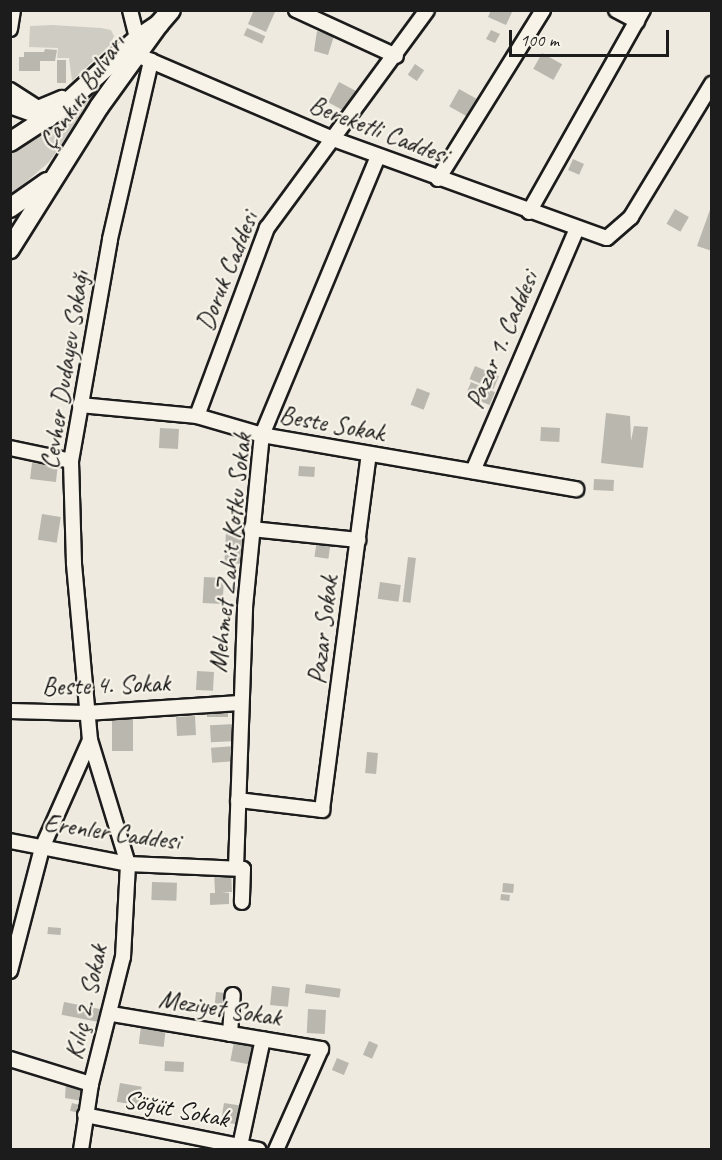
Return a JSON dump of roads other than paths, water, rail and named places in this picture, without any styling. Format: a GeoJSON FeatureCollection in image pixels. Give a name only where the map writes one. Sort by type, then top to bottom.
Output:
{"type":"FeatureCollection","features":[{"type":"Feature","properties":{"kind":"main road","name":"Çankırı Bulvarı"},"geometry":{"type":"LineString","coordinates":[[10,249],[140,47],[165,17]]}},
{"type":"Feature","properties":{"kind":"main road","name":"Çankırı Bulvarı"},"geometry":{"type":"LineString","coordinates":[[10,142],[49,118],[140,47]]}},
{"type":"Feature","properties":{"kind":"main road"},"geometry":{"type":"LineString","coordinates":[[10,104],[49,118]]}},
{"type":"Feature","properties":{"kind":"main road"},"geometry":{"type":"LineString","coordinates":[[10,208],[58,173]]}},
{"type":"Feature","properties":{"kind":"street"},"geometry":{"type":"LineString","coordinates":[[10,29],[13,10]]}},
{"type":"Feature","properties":{"kind":"street"},"geometry":{"type":"LineString","coordinates":[[10,90],[30,106],[52,105],[140,47],[130,10]]}},
{"type":"Feature","properties":{"kind":"street"},"geometry":{"type":"LineString","coordinates":[[296,10],[396,56]]}},
{"type":"Feature","properties":{"kind":"street","name":"Doruk Caddesi"},"geometry":{"type":"LineString","coordinates":[[197,416],[267,228],[396,56],[427,10]]}},
{"type":"Feature","properties":{"kind":"street"},"geometry":{"type":"LineString","coordinates":[[438,179],[543,10]]}},
{"type":"Feature","properties":{"kind":"street"},"geometry":{"type":"LineString","coordinates":[[529,213],[640,16],[616,10]]}},
{"type":"Feature","properties":{"kind":"street","name":"Bereketli Caddesi"},"geometry":{"type":"LineString","coordinates":[[140,47],[333,139],[529,213],[608,238],[631,217],[711,84]]}},
{"type":"Feature","properties":{"kind":"street","name":"Cevher Dudayev Sokağı"},"geometry":{"type":"LineString","coordinates":[[128,864],[90,740],[86,713],[74,563],[71,461],[110,239],[140,47]]}},
{"type":"Feature","properties":{"kind":"street","name":"Mehmet Zahit Kotku Sokak"},"geometry":{"type":"LineString","coordinates":[[242,902],[238,800],[240,703],[251,529],[262,435],[378,156]]}},
{"type":"Feature","properties":{"kind":"street","name":"Pazar 1. Caddesi"},"geometry":{"type":"LineString","coordinates":[[473,471],[576,228]]}},
{"type":"Feature","properties":{"kind":"street","name":"Beste Sokak"},"geometry":{"type":"LineString","coordinates":[[80,405],[197,416],[262,435],[576,489]]}},
{"type":"Feature","properties":{"kind":"street"},"geometry":{"type":"LineString","coordinates":[[10,448],[71,461]]}},
{"type":"Feature","properties":{"kind":"street","name":"Pazar Sokak"},"geometry":{"type":"LineString","coordinates":[[238,800],[322,810],[369,455]]}},
{"type":"Feature","properties":{"kind":"street"},"geometry":{"type":"LineString","coordinates":[[251,529],[358,540]]}},
{"type":"Feature","properties":{"kind":"street","name":"Beste 4. Sokak"},"geometry":{"type":"LineString","coordinates":[[10,711],[86,713],[240,703]]}},
{"type":"Feature","properties":{"kind":"street"},"geometry":{"type":"LineString","coordinates":[[10,971],[42,848],[90,740]]}},
{"type":"Feature","properties":{"kind":"street","name":"Erenler Caddesi"},"geometry":{"type":"LineString","coordinates":[[10,841],[128,864],[240,868]]}},
{"type":"Feature","properties":{"kind":"street","name":"Kılıç 2. Sokak"},"geometry":{"type":"LineString","coordinates":[[81,1149],[91,1084],[112,1014],[123,957],[128,864]]}},
{"type":"Feature","properties":{"kind":"street"},"geometry":{"type":"LineString","coordinates":[[230,1034],[233,995]]}},
{"type":"Feature","properties":{"kind":"street","name":"Meziyet Sokak"},"geometry":{"type":"LineString","coordinates":[[112,1014],[321,1049],[276,1149]]}},
{"type":"Feature","properties":{"kind":"street"},"geometry":{"type":"LineString","coordinates":[[240,1146],[262,1039]]}},
{"type":"Feature","properties":{"kind":"street"},"geometry":{"type":"LineString","coordinates":[[10,1059],[91,1084]]}},
{"type":"Feature","properties":{"kind":"street","name":"Söğüt Sokak"},"geometry":{"type":"LineString","coordinates":[[85,1115],[259,1149]]}}]}
